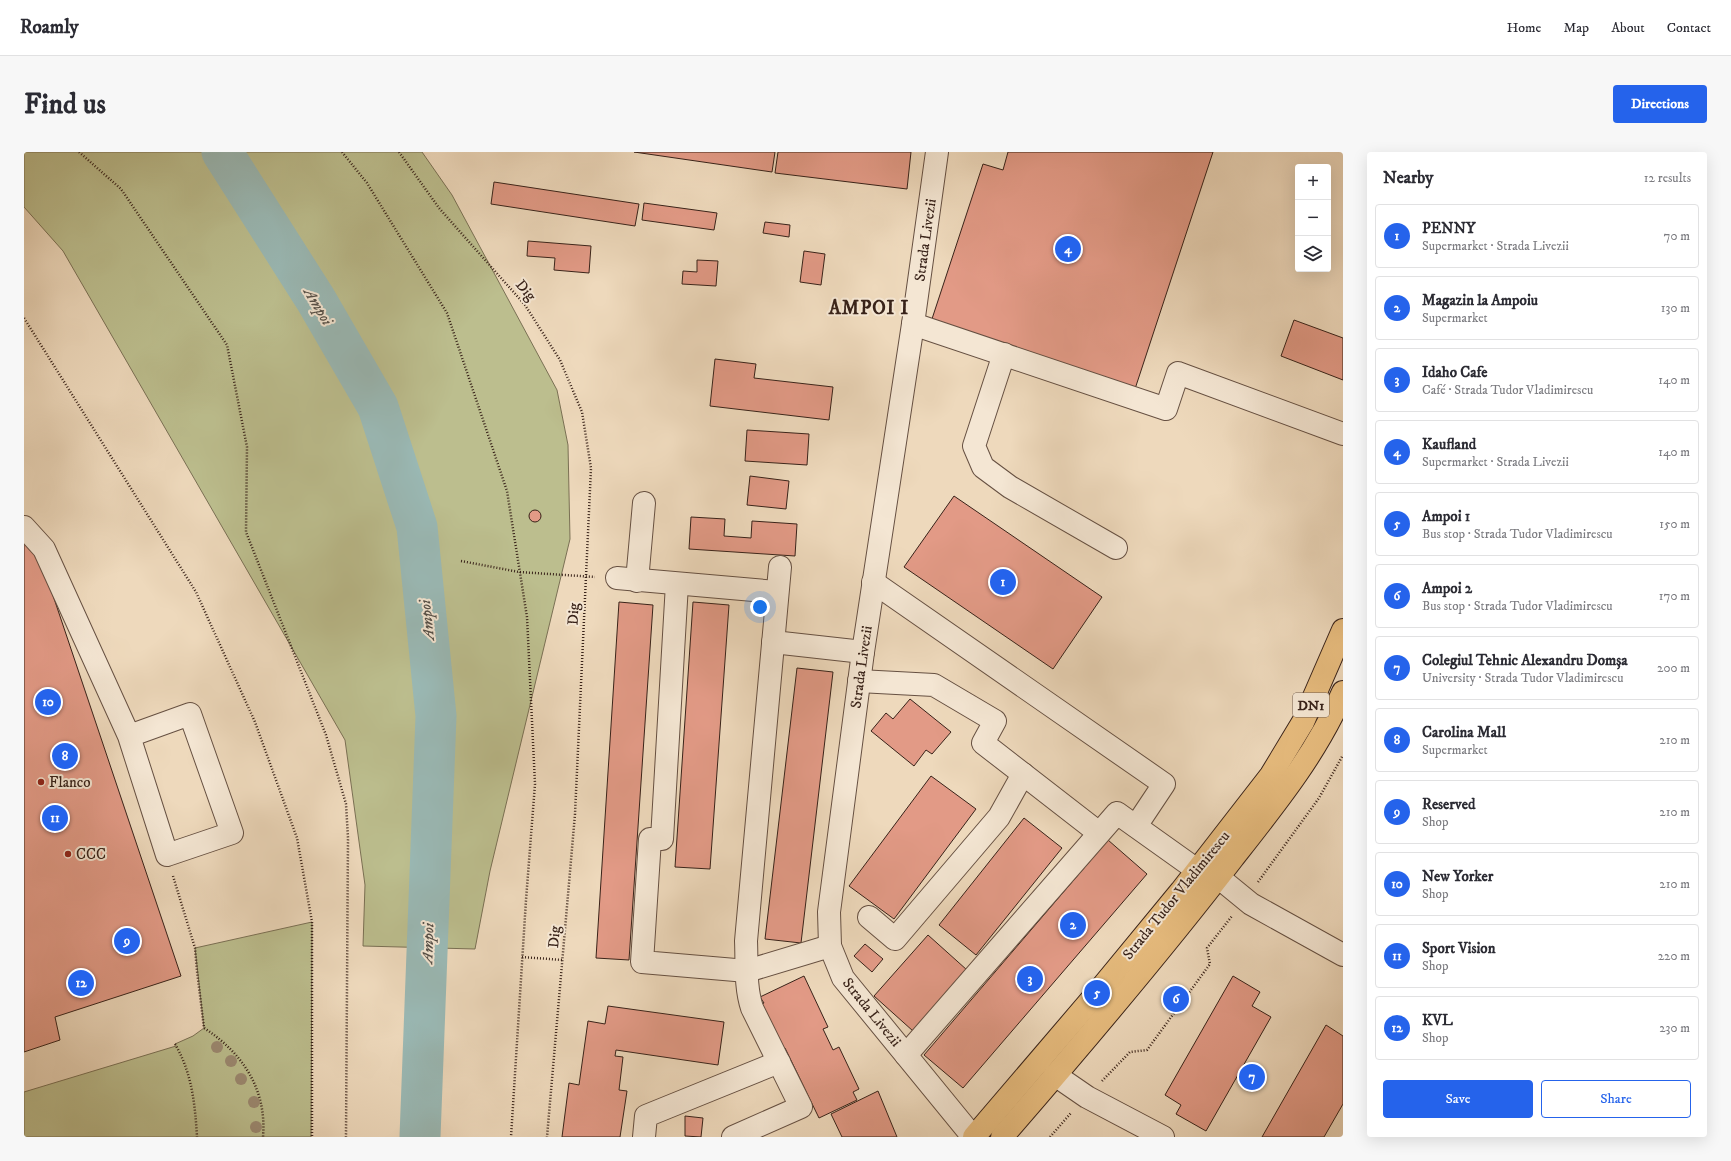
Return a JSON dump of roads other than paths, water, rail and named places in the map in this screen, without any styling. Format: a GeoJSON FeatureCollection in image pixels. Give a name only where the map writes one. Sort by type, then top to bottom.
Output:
{"type":"FeatureCollection","features":[{"type":"Feature","properties":{"kind":"main road","name":"Strada Tudor Vladimirescu"},"geometry":{"type":"LineString","coordinates":[[974,1137],[1097,993],[1197,870],[1271,775],[1303,722],[1343,630]]}},
{"type":"Feature","properties":{"kind":"main road","name":"Strada Tudor Vladimirescu"},"geometry":{"type":"LineString","coordinates":[[1002,1137],[1218,877],[1289,785],[1322,732],[1343,692]]}},
{"type":"Feature","properties":{"kind":"street","name":"Strada Livezii"},"geometry":{"type":"LineString","coordinates":[[937,152],[913,324],[859,681],[829,912],[830,946],[843,978],[974,1137]]}},
{"type":"Feature","properties":{"kind":"street"},"geometry":{"type":"LineString","coordinates":[[913,324],[1166,409],[1178,373],[1343,434]]}},
{"type":"Feature","properties":{"kind":"street"},"geometry":{"type":"LineString","coordinates":[[1004,354],[974,446],[983,467],[1010,487],[1116,548]]}},
{"type":"Feature","properties":{"kind":"street"},"geometry":{"type":"LineString","coordinates":[[644,503],[627,579],[777,592]]}},
{"type":"Feature","properties":{"kind":"street"},"geometry":{"type":"LineString","coordinates":[[24,527],[44,549],[130,736],[167,855],[232,833],[190,714],[130,736]]}},
{"type":"Feature","properties":{"kind":"street"},"geometry":{"type":"LineString","coordinates":[[733,1137],[801,1107],[752,1008],[749,997],[747,971],[746,941],[780,567]]}},
{"type":"Feature","properties":{"kind":"street"},"geometry":{"type":"LineString","coordinates":[[873,582],[1164,784],[1136,826]]}},
{"type":"Feature","properties":{"kind":"street"},"geometry":{"type":"LineString","coordinates":[[677,584],[662,839],[650,839],[642,962],[747,971],[830,946]]}},
{"type":"Feature","properties":{"kind":"street"},"geometry":{"type":"LineString","coordinates":[[772,642],[863,652]]}},
{"type":"Feature","properties":{"kind":"street"},"geometry":{"type":"LineString","coordinates":[[859,681],[934,685],[995,721],[983,743],[1099,833]]}},
{"type":"Feature","properties":{"kind":"street"},"geometry":{"type":"LineString","coordinates":[[869,917],[895,939],[999,817],[1023,774]]}},
{"type":"Feature","properties":{"kind":"street"},"geometry":{"type":"LineString","coordinates":[[906,1055],[1117,813],[1197,870]]}},
{"type":"Feature","properties":{"kind":"street"},"geometry":{"type":"LineString","coordinates":[[1218,877],[1252,904],[1343,955]]}},
{"type":"Feature","properties":{"kind":"street"},"geometry":{"type":"LineString","coordinates":[[644,1137],[646,1116],[779,1062]]}},
{"type":"Feature","properties":{"kind":"street"},"geometry":{"type":"LineString","coordinates":[[1055,1075],[1087,1097],[1163,1137]]}},
{"type":"Feature","properties":{"kind":"waterway","name":"Ampoi"},"geometry":{"type":"LineString","coordinates":[[222,152],[316,300],[378,407],[417,527],[436,716],[420,1137]]}},
{"type":"Feature","properties":{"kind":"place","name":"Kaufland"},"geometry":{"type":"Point","coordinates":[1068,249]}},
{"type":"Feature","properties":{"kind":"place","name":"PENNY"},"geometry":{"type":"Point","coordinates":[1003,582]}},
{"type":"Feature","properties":{"kind":"place","name":"New Yorker"},"geometry":{"type":"Point","coordinates":[48,702]}},
{"type":"Feature","properties":{"kind":"place","name":"Carolina Mall"},"geometry":{"type":"Point","coordinates":[65,756]}},
{"type":"Feature","properties":{"kind":"place","name":"Flanco"},"geometry":{"type":"Point","coordinates":[41,782]}},
{"type":"Feature","properties":{"kind":"place","name":"Sport Vision"},"geometry":{"type":"Point","coordinates":[55,818]}},
{"type":"Feature","properties":{"kind":"place","name":"CCC"},"geometry":{"type":"Point","coordinates":[68,854]}},
{"type":"Feature","properties":{"kind":"place","name":"Magazin la Ampoiu"},"geometry":{"type":"Point","coordinates":[1073,925]}},
{"type":"Feature","properties":{"kind":"place","name":"Reserved"},"geometry":{"type":"Point","coordinates":[127,941]}},
{"type":"Feature","properties":{"kind":"place","name":"Idaho Cafe"},"geometry":{"type":"Point","coordinates":[1030,979]}},
{"type":"Feature","properties":{"kind":"place","name":"KVL"},"geometry":{"type":"Point","coordinates":[81,983]}},
{"type":"Feature","properties":{"kind":"place","name":"Ampoi 1"},"geometry":{"type":"Point","coordinates":[1097,993]}},
{"type":"Feature","properties":{"kind":"place","name":"Ampoi 2"},"geometry":{"type":"Point","coordinates":[1176,999]}},
{"type":"Feature","properties":{"kind":"place","name":"Colegiul Tehnic Alexandru Domșa"},"geometry":{"type":"Point","coordinates":[1252,1077]}},
{"type":"Feature","properties":{"kind":"district","name":"AMPOI I"},"geometry":{"type":"Point","coordinates":[869,307]}}]}
